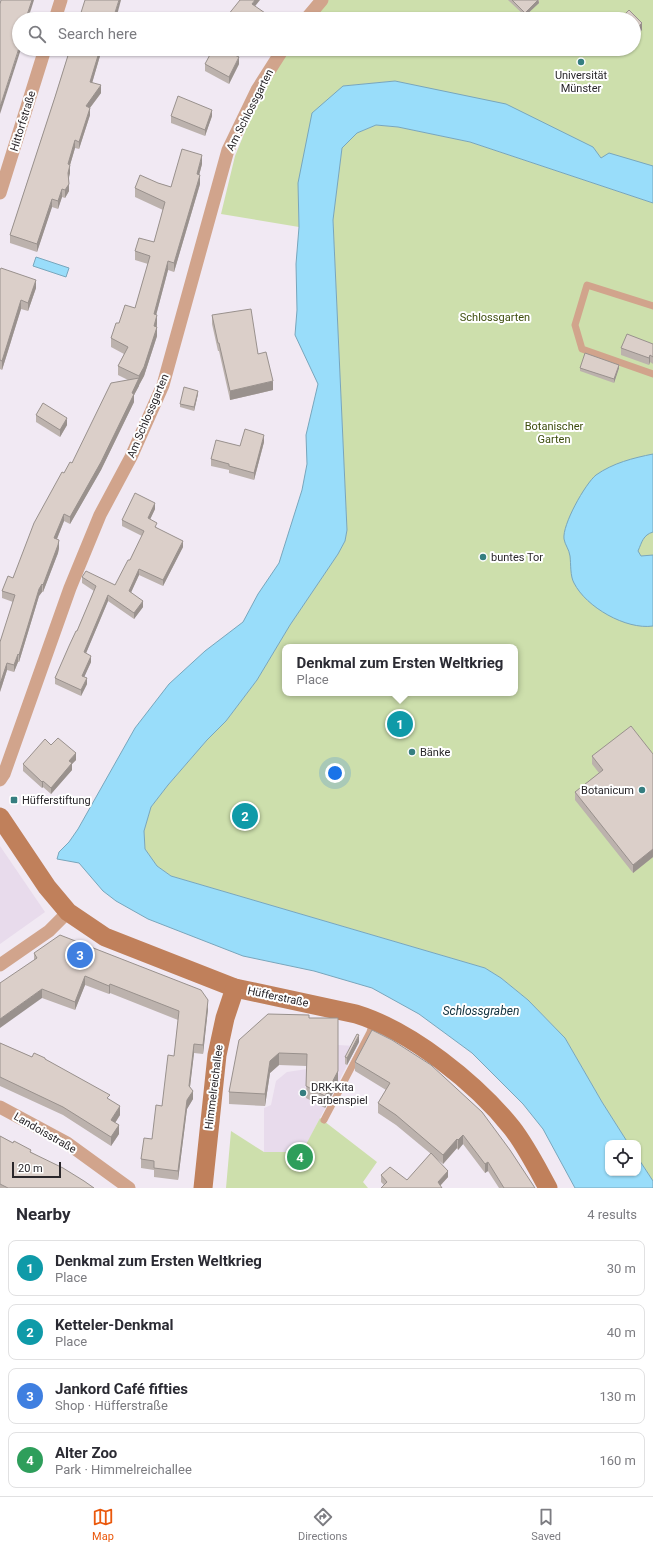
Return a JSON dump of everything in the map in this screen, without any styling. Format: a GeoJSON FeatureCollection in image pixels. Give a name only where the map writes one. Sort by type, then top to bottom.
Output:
{"type":"FeatureCollection","features":[{"type":"Feature","properties":{"kind":"street"},"geometry":{"type":"LineString","coordinates":[[57,12],[61,0]]}},
{"type":"Feature","properties":{"kind":"street"},"geometry":{"type":"LineString","coordinates":[[312,12],[322,0]]}},
{"type":"Feature","properties":{"kind":"street","name":"Hittorfstraße"},"geometry":{"type":"LineString","coordinates":[[0,193],[43,56]]}},
{"type":"Feature","properties":{"kind":"street","name":"Am Schlossgarten"},"geometry":{"type":"LineString","coordinates":[[0,780],[4,774],[70,588],[100,515],[131,457],[163,384],[228,150],[257,90],[279,56]]}},
{"type":"Feature","properties":{"kind":"street","name":"Hüfferstraße"},"geometry":{"type":"LineString","coordinates":[[0,817],[47,887],[68,912],[105,937],[235,988],[356,1014],[374,1020],[399,1033],[422,1048],[456,1074],[481,1096],[512,1128],[548,1188]]}},
{"type":"Feature","properties":{"kind":"street"},"geometry":{"type":"LineString","coordinates":[[0,965],[49,931],[68,912]]}},
{"type":"Feature","properties":{"kind":"street","name":"Himmelreichallee"},"geometry":{"type":"LineString","coordinates":[[203,1188],[217,1055],[225,1018],[235,988]]}},
{"type":"Feature","properties":{"kind":"street","name":"Landoisstraße"},"geometry":{"type":"LineString","coordinates":[[0,1107],[67,1143],[129,1188]]}},
{"type":"Feature","properties":{"kind":"lane"},"geometry":{"type":"LineString","coordinates":[[653,306],[587,284],[575,324],[582,348],[653,374]]}},
{"type":"Feature","properties":{"kind":"lane"},"geometry":{"type":"LineString","coordinates":[[324,1120],[370,1032],[374,1020]]}},
{"type":"Feature","properties":{"kind":"shaded area"},"geometry":{"type":"Polygon","coordinates":[[[0,846],[45,912],[0,944],[0,846]]]}},
{"type":"Feature","properties":{"kind":"shaded area","name":"DRK-Kita Farbenspiel"},"geometry":{"type":"Polygon","coordinates":[[[359,1042],[302,1153],[264,1152],[264,1108],[271,1105],[276,1081],[287,1072],[307,1069],[338,1045],[355,1046],[359,1042]]]}},
{"type":"Feature","properties":{"kind":"green space"},"geometry":{"type":"Polygon","coordinates":[[[326,0],[653,0],[653,166],[601,158],[417,86],[395,81],[343,86],[298,183],[299,227],[221,214],[235,156],[260,95],[283,56],[641,56],[641,12],[316,12],[326,0]]]}},
{"type":"Feature","properties":{"kind":"green space","name":"Schlossgarten"},"geometry":{"type":"Polygon","coordinates":[[[376,125],[398,127],[470,142],[653,203],[653,1181],[641,1163],[641,1140],[626,1140],[565,1038],[528,1000],[501,978],[485,968],[171,876],[157,866],[145,849],[144,831],[151,807],[207,740],[226,721],[257,680],[290,625],[338,554],[345,541],[347,530],[333,220],[342,148],[357,133],[376,125]]]}},
{"type":"Feature","properties":{"kind":"green space"},"geometry":{"type":"Polygon","coordinates":[[[320,1118],[377,1162],[363,1182],[368,1188],[226,1188],[231,1131],[264,1152],[302,1152],[320,1118]]]}},
{"type":"Feature","properties":{"kind":"water","name":"Schlossgraben"},"geometry":{"type":"Polygon","coordinates":[[[395,81],[506,104],[593,147],[601,158],[609,153],[653,166],[653,203],[470,142],[398,127],[376,125],[357,133],[342,148],[333,220],[347,530],[345,541],[338,554],[290,625],[257,680],[226,721],[207,740],[151,807],[144,831],[145,849],[157,866],[171,876],[485,968],[501,978],[528,1000],[565,1038],[626,1140],[605,1140],[605,1176],[641,1176],[641,1163],[653,1181],[653,1188],[575,1188],[543,1129],[523,1104],[472,1053],[419,1014],[372,988],[314,971],[243,956],[148,919],[116,901],[103,891],[79,863],[57,859],[59,852],[69,842],[78,829],[135,728],[169,684],[205,651],[243,622],[258,594],[279,563],[302,490],[307,464],[306,435],[318,384],[295,335],[297,310],[296,264],[299,227],[298,183],[312,113],[343,86],[395,81]]]}},
{"type":"Feature","properties":{"kind":"water"},"geometry":{"type":"Polygon","coordinates":[[[36,257],[69,268],[66,277],[33,266],[36,257]]]}},
{"type":"Feature","properties":{"kind":"water"},"geometry":{"type":"Polygon","coordinates":[[[653,454],[653,532],[645,537],[638,551],[641,556],[653,555],[653,626],[642,626],[631,624],[608,615],[597,608],[580,592],[572,577],[570,556],[564,539],[564,533],[575,505],[586,487],[596,475],[609,467],[638,457],[653,454]]]}},
{"type":"Feature","properties":{"kind":"building"},"geometry":{"type":"Polygon","coordinates":[[[1,0],[32,0],[28,12],[12,12],[12,56],[16,56],[0,107],[1,0]]]}},
{"type":"Feature","properties":{"kind":"building"},"geometry":{"type":"Polygon","coordinates":[[[85,0],[119,0],[115,12],[81,12],[85,0]]]}},
{"type":"Feature","properties":{"kind":"building"},"geometry":{"type":"Polygon","coordinates":[[[240,0],[255,0],[252,4],[264,12],[230,12],[240,0]]]}},
{"type":"Feature","properties":{"kind":"building"},"geometry":{"type":"Polygon","coordinates":[[[512,0],[538,0],[526,12],[524,12],[512,0]]]}},
{"type":"Feature","properties":{"kind":"building"},"geometry":{"type":"Polygon","coordinates":[[[68,56],[98,56],[90,82],[101,85],[86,106],[90,108],[79,142],[75,140],[68,164],[70,165],[68,173],[69,184],[65,190],[62,189],[58,201],[52,199],[37,244],[10,235],[68,56]]]}},
{"type":"Feature","properties":{"kind":"building"},"geometry":{"type":"Polygon","coordinates":[[[209,56],[239,57],[229,77],[205,64],[209,56]]]}},
{"type":"Feature","properties":{"kind":"building"},"geometry":{"type":"Polygon","coordinates":[[[178,96],[212,110],[205,130],[171,116],[178,96]]]}},
{"type":"Feature","properties":{"kind":"building"},"geometry":{"type":"Polygon","coordinates":[[[182,149],[202,155],[197,174],[200,175],[174,263],[168,261],[154,314],[157,315],[154,326],[157,327],[144,367],[139,376],[118,366],[128,347],[111,338],[116,323],[119,323],[125,305],[135,308],[150,256],[135,251],[139,238],[154,242],[165,202],[135,188],[140,175],[171,187],[182,149]]]}},
{"type":"Feature","properties":{"kind":"building"},"geometry":{"type":"Polygon","coordinates":[[[1,268],[36,280],[28,303],[21,300],[2,361],[0,360],[1,268]]]}},
{"type":"Feature","properties":{"kind":"building"},"geometry":{"type":"Polygon","coordinates":[[[251,309],[258,354],[266,352],[273,381],[230,391],[212,315],[251,309]]]}},
{"type":"Feature","properties":{"kind":"building"},"geometry":{"type":"Polygon","coordinates":[[[627,334],[653,344],[653,357],[650,355],[649,358],[621,348],[627,334]]]}},
{"type":"Feature","properties":{"kind":"building"},"geometry":{"type":"Polygon","coordinates":[[[585,353],[619,365],[614,379],[580,368],[585,353]]]}},
{"type":"Feature","properties":{"kind":"building"},"geometry":{"type":"Polygon","coordinates":[[[139,378],[132,393],[134,394],[101,462],[70,517],[64,514],[54,538],[59,540],[58,545],[43,585],[42,584],[39,589],[19,655],[18,654],[14,665],[7,663],[0,684],[0,642],[15,595],[2,591],[8,576],[13,578],[34,523],[62,472],[64,473],[70,462],[72,463],[111,383],[139,378]]]}},
{"type":"Feature","properties":{"kind":"building"},"geometry":{"type":"Polygon","coordinates":[[[184,387],[198,391],[194,407],[180,404],[184,387]]]}},
{"type":"Feature","properties":{"kind":"building"},"geometry":{"type":"Polygon","coordinates":[[[43,403],[67,418],[60,430],[36,415],[43,403]]]}},
{"type":"Feature","properties":{"kind":"building"},"geometry":{"type":"Polygon","coordinates":[[[245,429],[264,435],[254,473],[211,459],[216,440],[240,446],[245,429]]]}},
{"type":"Feature","properties":{"kind":"building"},"geometry":{"type":"Polygon","coordinates":[[[135,493],[155,503],[148,518],[157,523],[155,527],[183,541],[163,580],[139,569],[129,591],[143,601],[134,613],[108,595],[84,652],[91,656],[82,676],[87,678],[81,690],[55,678],[96,586],[82,577],[86,571],[115,585],[128,560],[130,560],[144,531],[122,520],[135,493]]]}},
{"type":"Feature","properties":{"kind":"building"},"geometry":{"type":"Polygon","coordinates":[[[631,726],[653,754],[653,849],[633,865],[575,792],[603,770],[592,756],[631,726]]]}},
{"type":"Feature","properties":{"kind":"building"},"geometry":{"type":"Polygon","coordinates":[[[58,738],[76,753],[69,761],[72,763],[51,788],[43,781],[42,782],[23,764],[45,739],[51,745],[58,738]]]}},
{"type":"Feature","properties":{"kind":"building"},"geometry":{"type":"Polygon","coordinates":[[[60,935],[201,990],[208,1000],[203,1045],[194,1044],[189,1086],[193,1091],[187,1100],[178,1171],[154,1168],[154,1161],[141,1159],[144,1138],[152,1139],[156,1105],[162,1106],[168,1055],[174,1056],[179,1011],[110,984],[109,986],[85,976],[75,1002],[42,989],[0,1019],[0,983],[37,958],[34,953],[60,935]]]}},
{"type":"Feature","properties":{"kind":"building"},"geometry":{"type":"Polygon","coordinates":[[[268,1014],[309,1015],[309,1018],[338,1018],[338,1071],[325,1096],[306,1086],[307,1054],[279,1053],[270,1061],[265,1094],[229,1092],[239,1040],[268,1014]]]}},
{"type":"Feature","properties":{"kind":"building"},"geometry":{"type":"Polygon","coordinates":[[[372,1030],[392,1040],[431,1065],[482,1112],[510,1150],[535,1188],[504,1188],[488,1162],[485,1164],[463,1135],[458,1140],[457,1139],[443,1155],[396,1115],[378,1103],[390,1083],[355,1062],[372,1030]]]}},
{"type":"Feature","properties":{"kind":"building"},"geometry":{"type":"Polygon","coordinates":[[[357,1034],[359,1035],[347,1058],[345,1057],[357,1034]]]}},
{"type":"Feature","properties":{"kind":"building"},"geometry":{"type":"Polygon","coordinates":[[[0,1043],[32,1057],[34,1053],[45,1058],[110,1095],[107,1098],[120,1106],[111,1120],[119,1125],[111,1137],[63,1107],[0,1077],[0,1043]]]}},
{"type":"Feature","properties":{"kind":"building"},"geometry":{"type":"Polygon","coordinates":[[[0,1136],[13,1143],[14,1141],[31,1150],[30,1152],[63,1168],[94,1188],[8,1188],[0,1184],[0,1136]]]}},
{"type":"Feature","properties":{"kind":"building"},"geometry":{"type":"Polygon","coordinates":[[[431,1153],[448,1171],[438,1182],[442,1188],[381,1188],[387,1182],[381,1175],[390,1167],[407,1180],[431,1153]]]}},
{"type":"Feature","properties":{"kind":"place","name":"Universität Münster"},"geometry":{"type":"Point","coordinates":[581,62]}},
{"type":"Feature","properties":{"kind":"place","name":"buntes Tor"},"geometry":{"type":"Point","coordinates":[483,557]}},
{"type":"Feature","properties":{"kind":"place","name":"Denkmal zum Ersten Weltkrieg"},"geometry":{"type":"Point","coordinates":[400,724]}},
{"type":"Feature","properties":{"kind":"place","name":"Bänke"},"geometry":{"type":"Point","coordinates":[412,752]}},
{"type":"Feature","properties":{"kind":"place","name":"Botanicum"},"geometry":{"type":"Point","coordinates":[642,790]}},
{"type":"Feature","properties":{"kind":"place","name":"Hüfferstiftung"},"geometry":{"type":"Point","coordinates":[14,800]}},
{"type":"Feature","properties":{"kind":"place","name":"Ketteler-Denkmal"},"geometry":{"type":"Point","coordinates":[245,816]}},
{"type":"Feature","properties":{"kind":"place","name":"Jankord Café fifties"},"geometry":{"type":"Point","coordinates":[80,955]}},
{"type":"Feature","properties":{"kind":"place","name":"DRK-Kita Farbenspiel"},"geometry":{"type":"Point","coordinates":[303,1093]}},
{"type":"Feature","properties":{"kind":"place","name":"Alter Zoo"},"geometry":{"type":"Point","coordinates":[300,1157]}},
{"type":"Feature","properties":{"kind":"park label","name":"Botanischer Garten"},"geometry":{"type":"Point","coordinates":[554,432]}}]}
